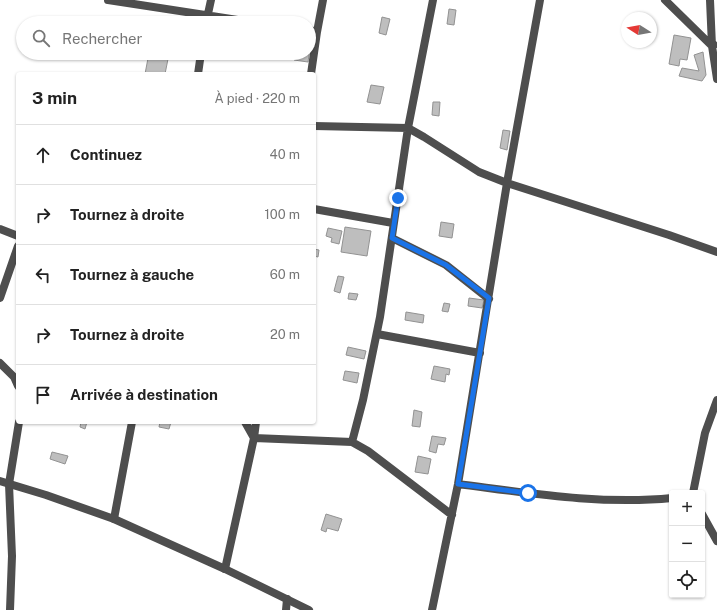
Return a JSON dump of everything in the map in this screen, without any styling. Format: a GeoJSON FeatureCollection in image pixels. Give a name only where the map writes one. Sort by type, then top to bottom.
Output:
{"type":"FeatureCollection","features":[{"type":"Feature","properties":{"kind":"street"},"geometry":{"type":"LineString","coordinates":[[108,0],[191,16]]}},
{"type":"Feature","properties":{"kind":"street"},"geometry":{"type":"LineString","coordinates":[[208,16],[211,0]]}},
{"type":"Feature","properties":{"kind":"street"},"geometry":{"type":"LineString","coordinates":[[316,22],[323,0]]}},
{"type":"Feature","properties":{"kind":"street"},"geometry":{"type":"LineString","coordinates":[[352,442],[363,400],[377,334],[408,128],[433,0]]}},
{"type":"Feature","properties":{"kind":"street"},"geometry":{"type":"LineString","coordinates":[[432,610],[458,484],[507,183],[540,0]]}},
{"type":"Feature","properties":{"kind":"street"},"geometry":{"type":"LineString","coordinates":[[665,0],[715,45]]}},
{"type":"Feature","properties":{"kind":"street"},"geometry":{"type":"LineString","coordinates":[[710,0],[717,79]]}},
{"type":"Feature","properties":{"kind":"street"},"geometry":{"type":"LineString","coordinates":[[198,72],[200,60]]}},
{"type":"Feature","properties":{"kind":"street"},"geometry":{"type":"LineString","coordinates":[[311,72],[312,60]]}},
{"type":"Feature","properties":{"kind":"street"},"geometry":{"type":"LineString","coordinates":[[316,126],[408,128],[479,172],[507,183],[669,234],[717,252]]}},
{"type":"Feature","properties":{"kind":"street"},"geometry":{"type":"LineString","coordinates":[[316,209],[393,223]]}},
{"type":"Feature","properties":{"kind":"street"},"geometry":{"type":"LineString","coordinates":[[0,229],[16,235]]}},
{"type":"Feature","properties":{"kind":"street"},"geometry":{"type":"LineString","coordinates":[[392,238],[446,265],[489,298]]}},
{"type":"Feature","properties":{"kind":"street"},"geometry":{"type":"LineString","coordinates":[[0,298],[16,252]]}},
{"type":"Feature","properties":{"kind":"street"},"geometry":{"type":"LineString","coordinates":[[377,334],[480,353]]}},
{"type":"Feature","properties":{"kind":"street"},"geometry":{"type":"LineString","coordinates":[[0,363],[14,377],[16,382]]}},
{"type":"Feature","properties":{"kind":"street"},"geometry":{"type":"LineString","coordinates":[[694,490],[705,433],[717,400]]}},
{"type":"Feature","properties":{"kind":"street"},"geometry":{"type":"LineString","coordinates":[[10,610],[12,556],[9,484],[19,424]]}},
{"type":"Feature","properties":{"kind":"street"},"geometry":{"type":"LineString","coordinates":[[114,518],[132,424]]}},
{"type":"Feature","properties":{"kind":"street"},"geometry":{"type":"LineString","coordinates":[[246,424],[254,438]]}},
{"type":"Feature","properties":{"kind":"street"},"geometry":{"type":"LineString","coordinates":[[225,569],[256,424]]}},
{"type":"Feature","properties":{"kind":"street"},"geometry":{"type":"LineString","coordinates":[[254,438],[352,442],[368,451],[452,515]]}},
{"type":"Feature","properties":{"kind":"street"},"geometry":{"type":"LineString","coordinates":[[0,481],[114,518],[225,569],[309,610]]}},
{"type":"Feature","properties":{"kind":"street"},"geometry":{"type":"LineString","coordinates":[[458,484],[599,500],[649,500],[669,498]]}},
{"type":"Feature","properties":{"kind":"street"},"geometry":{"type":"LineString","coordinates":[[705,519],[717,541]]}},
{"type":"Feature","properties":{"kind":"street"},"geometry":{"type":"LineString","coordinates":[[286,610],[287,599]]}},
{"type":"Feature","properties":{"kind":"building"},"geometry":{"type":"Polygon","coordinates":[[[449,9],[456,10],[454,25],[447,24],[449,9]]]}},
{"type":"Feature","properties":{"kind":"building"},"geometry":{"type":"Polygon","coordinates":[[[382,17],[390,19],[386,35],[379,33],[382,17]]]}},
{"type":"Feature","properties":{"kind":"building"},"geometry":{"type":"Polygon","coordinates":[[[674,35],[691,38],[687,60],[680,59],[679,66],[669,64],[674,35]]]}},
{"type":"Feature","properties":{"kind":"building"},"geometry":{"type":"Polygon","coordinates":[[[703,52],[706,75],[702,81],[679,76],[682,68],[699,71],[694,55],[703,52]]]}},
{"type":"Feature","properties":{"kind":"building"},"geometry":{"type":"Polygon","coordinates":[[[148,60],[168,60],[165,72],[145,72],[148,60]]]}},
{"type":"Feature","properties":{"kind":"building"},"geometry":{"type":"Polygon","coordinates":[[[294,60],[308,60],[308,62],[294,60]]]}},
{"type":"Feature","properties":{"kind":"building"},"geometry":{"type":"Polygon","coordinates":[[[371,85],[384,87],[380,104],[367,102],[371,85]]]}},
{"type":"Feature","properties":{"kind":"building"},"geometry":{"type":"Polygon","coordinates":[[[433,102],[440,102],[439,116],[432,115],[433,102]]]}},
{"type":"Feature","properties":{"kind":"building"},"geometry":{"type":"Polygon","coordinates":[[[503,130],[510,131],[507,150],[500,148],[503,130]]]}},
{"type":"Feature","properties":{"kind":"building"},"geometry":{"type":"Polygon","coordinates":[[[441,222],[454,224],[452,238],[439,236],[441,222]]]}},
{"type":"Feature","properties":{"kind":"building"},"geometry":{"type":"Polygon","coordinates":[[[345,227],[371,231],[367,256],[341,252],[345,227]]]}},
{"type":"Feature","properties":{"kind":"building"},"geometry":{"type":"Polygon","coordinates":[[[328,228],[342,231],[339,244],[331,242],[332,238],[326,236],[328,228]]]}},
{"type":"Feature","properties":{"kind":"building"},"geometry":{"type":"Polygon","coordinates":[[[316,249],[319,250],[318,257],[316,256],[316,249]]]}},
{"type":"Feature","properties":{"kind":"building"},"geometry":{"type":"Polygon","coordinates":[[[338,276],[344,277],[340,293],[334,291],[338,276]]]}},
{"type":"Feature","properties":{"kind":"building"},"geometry":{"type":"Polygon","coordinates":[[[349,293],[358,294],[356,300],[348,299],[349,293]]]}},
{"type":"Feature","properties":{"kind":"building"},"geometry":{"type":"Polygon","coordinates":[[[469,298],[484,300],[482,308],[468,306],[469,298]]]}},
{"type":"Feature","properties":{"kind":"building"},"geometry":{"type":"Polygon","coordinates":[[[444,303],[450,304],[448,312],[442,311],[444,303]]]}},
{"type":"Feature","properties":{"kind":"building"},"geometry":{"type":"Polygon","coordinates":[[[406,312],[424,315],[423,323],[405,320],[406,312]]]}},
{"type":"Feature","properties":{"kind":"building"},"geometry":{"type":"Polygon","coordinates":[[[348,347],[366,351],[364,359],[346,355],[348,347]]]}},
{"type":"Feature","properties":{"kind":"building"},"geometry":{"type":"Polygon","coordinates":[[[434,366],[450,369],[449,375],[446,374],[445,382],[431,379],[434,366]]]}},
{"type":"Feature","properties":{"kind":"building"},"geometry":{"type":"Polygon","coordinates":[[[345,371],[359,373],[357,383],[343,380],[345,371]]]}},
{"type":"Feature","properties":{"kind":"building"},"geometry":{"type":"Polygon","coordinates":[[[414,410],[422,412],[420,427],[412,426],[414,410]]]}},
{"type":"Feature","properties":{"kind":"building"},"geometry":{"type":"Polygon","coordinates":[[[81,424],[86,424],[85,429],[80,427],[81,424]]]}},
{"type":"Feature","properties":{"kind":"building"},"geometry":{"type":"Polygon","coordinates":[[[160,424],[170,424],[169,429],[159,427],[160,424]]]}},
{"type":"Feature","properties":{"kind":"building"},"geometry":{"type":"Polygon","coordinates":[[[432,436],[446,438],[444,445],[438,444],[436,453],[429,451],[432,436]]]}},
{"type":"Feature","properties":{"kind":"building"},"geometry":{"type":"Polygon","coordinates":[[[52,452],[68,456],[65,464],[50,459],[52,452]]]}},
{"type":"Feature","properties":{"kind":"building"},"geometry":{"type":"Polygon","coordinates":[[[418,456],[431,459],[428,474],[415,472],[418,456]]]}},
{"type":"Feature","properties":{"kind":"building"},"geometry":{"type":"Polygon","coordinates":[[[326,514],[342,519],[338,531],[327,528],[326,532],[321,530],[326,514]]]}},
{"type":"Feature","properties":{"kind":"route"},"geometry":{"type":"LineString","coordinates":[[398,198],[393,223],[392,238],[446,265],[489,298],[458,484],[528,493]]}}]}
